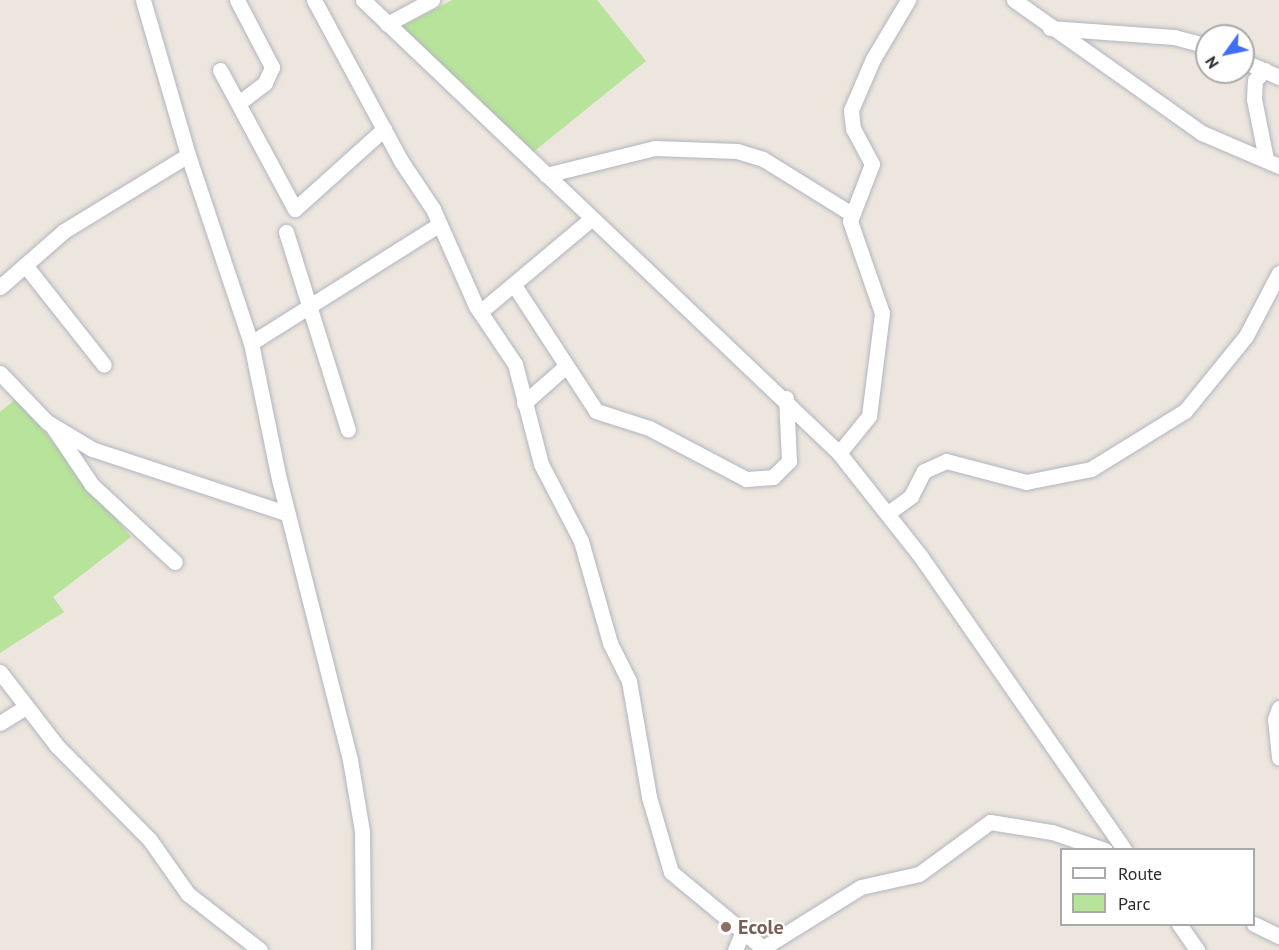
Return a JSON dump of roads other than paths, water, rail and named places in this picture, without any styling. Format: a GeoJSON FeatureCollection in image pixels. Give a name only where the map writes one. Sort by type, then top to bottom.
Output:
{"type":"FeatureCollection","features":[{"type":"Feature","properties":{"kind":"street"},"geometry":{"type":"LineString","coordinates":[[143,0],[188,155],[251,343],[288,514],[358,803],[363,950]]}},
{"type":"Feature","properties":{"kind":"street"},"geometry":{"type":"LineString","coordinates":[[237,0],[272,67],[265,83],[240,102]]}},
{"type":"Feature","properties":{"kind":"street"},"geometry":{"type":"LineString","coordinates":[[314,0],[384,129],[440,224],[480,312],[512,358],[541,464],[581,541],[610,643],[628,681],[667,865],[767,948],[836,907],[847,894],[876,880],[918,874],[990,822],[1053,832],[1102,848]]}},
{"type":"Feature","properties":{"kind":"street"},"geometry":{"type":"LineString","coordinates":[[363,0],[546,175],[786,398],[839,453],[888,513],[1124,848]]}},
{"type":"Feature","properties":{"kind":"street"},"geometry":{"type":"LineString","coordinates":[[387,24],[432,0]]}},
{"type":"Feature","properties":{"kind":"street"},"geometry":{"type":"LineString","coordinates":[[839,453],[869,416],[882,314],[853,234],[850,213],[872,164],[854,129],[851,110],[873,59],[908,0]]}},
{"type":"Feature","properties":{"kind":"street"},"geometry":{"type":"LineString","coordinates":[[1014,0],[1050,28],[1202,133],[1273,163]]}},
{"type":"Feature","properties":{"kind":"street"},"geometry":{"type":"LineString","coordinates":[[1050,28],[1174,38],[1195,43]]}},
{"type":"Feature","properties":{"kind":"street"},"geometry":{"type":"LineString","coordinates":[[1255,66],[1279,77]]}},
{"type":"Feature","properties":{"kind":"street"},"geometry":{"type":"LineString","coordinates":[[220,70],[240,102],[280,189],[295,209],[384,129]]}},
{"type":"Feature","properties":{"kind":"street"},"geometry":{"type":"LineString","coordinates":[[1265,70],[1256,80],[1254,99],[1273,163]]}},
{"type":"Feature","properties":{"kind":"street"},"geometry":{"type":"LineString","coordinates":[[546,175],[655,148],[737,151],[763,159],[850,213]]}},
{"type":"Feature","properties":{"kind":"street"},"geometry":{"type":"LineString","coordinates":[[0,287],[101,205],[188,155]]}},
{"type":"Feature","properties":{"kind":"street"},"geometry":{"type":"LineString","coordinates":[[480,312],[592,218]]}},
{"type":"Feature","properties":{"kind":"street"},"geometry":{"type":"LineString","coordinates":[[251,343],[310,308],[440,224]]}},
{"type":"Feature","properties":{"kind":"street"},"geometry":{"type":"LineString","coordinates":[[286,232],[348,430]]}},
{"type":"Feature","properties":{"kind":"street"},"geometry":{"type":"LineString","coordinates":[[25,265],[104,365]]}},
{"type":"Feature","properties":{"kind":"street"},"geometry":{"type":"LineString","coordinates":[[888,513],[911,496],[924,471],[946,461],[1026,482],[1091,469],[1192,404],[1246,336],[1279,273]]}},
{"type":"Feature","properties":{"kind":"street"},"geometry":{"type":"LineString","coordinates":[[514,285],[535,312],[565,368],[596,411],[649,428],[700,459],[753,481],[773,477],[789,461],[786,398]]}},
{"type":"Feature","properties":{"kind":"street"},"geometry":{"type":"LineString","coordinates":[[524,403],[565,368]]}},
{"type":"Feature","properties":{"kind":"street"},"geometry":{"type":"LineString","coordinates":[[0,373],[51,425],[92,485],[174,562]]}},
{"type":"Feature","properties":{"kind":"street"},"geometry":{"type":"LineString","coordinates":[[51,425],[101,453],[288,514]]}},
{"type":"Feature","properties":{"kind":"street"},"geometry":{"type":"LineString","coordinates":[[0,672],[62,752],[150,840],[196,902],[260,950]]}},
{"type":"Feature","properties":{"kind":"street"},"geometry":{"type":"LineString","coordinates":[[0,723],[26,707]]}},
{"type":"Feature","properties":{"kind":"street"},"geometry":{"type":"LineString","coordinates":[[1279,708],[1275,719],[1279,758]]}},
{"type":"Feature","properties":{"kind":"street"},"geometry":{"type":"LineString","coordinates":[[1255,924],[1279,936]]}},
{"type":"Feature","properties":{"kind":"street"},"geometry":{"type":"LineString","coordinates":[[1180,926],[1197,950]]}},
{"type":"Feature","properties":{"kind":"street"},"geometry":{"type":"LineString","coordinates":[[735,950],[744,929]]}},
{"type":"Feature","properties":{"kind":"place","name":"Ecole"},"geometry":{"type":"Point","coordinates":[726,927]}}]}
